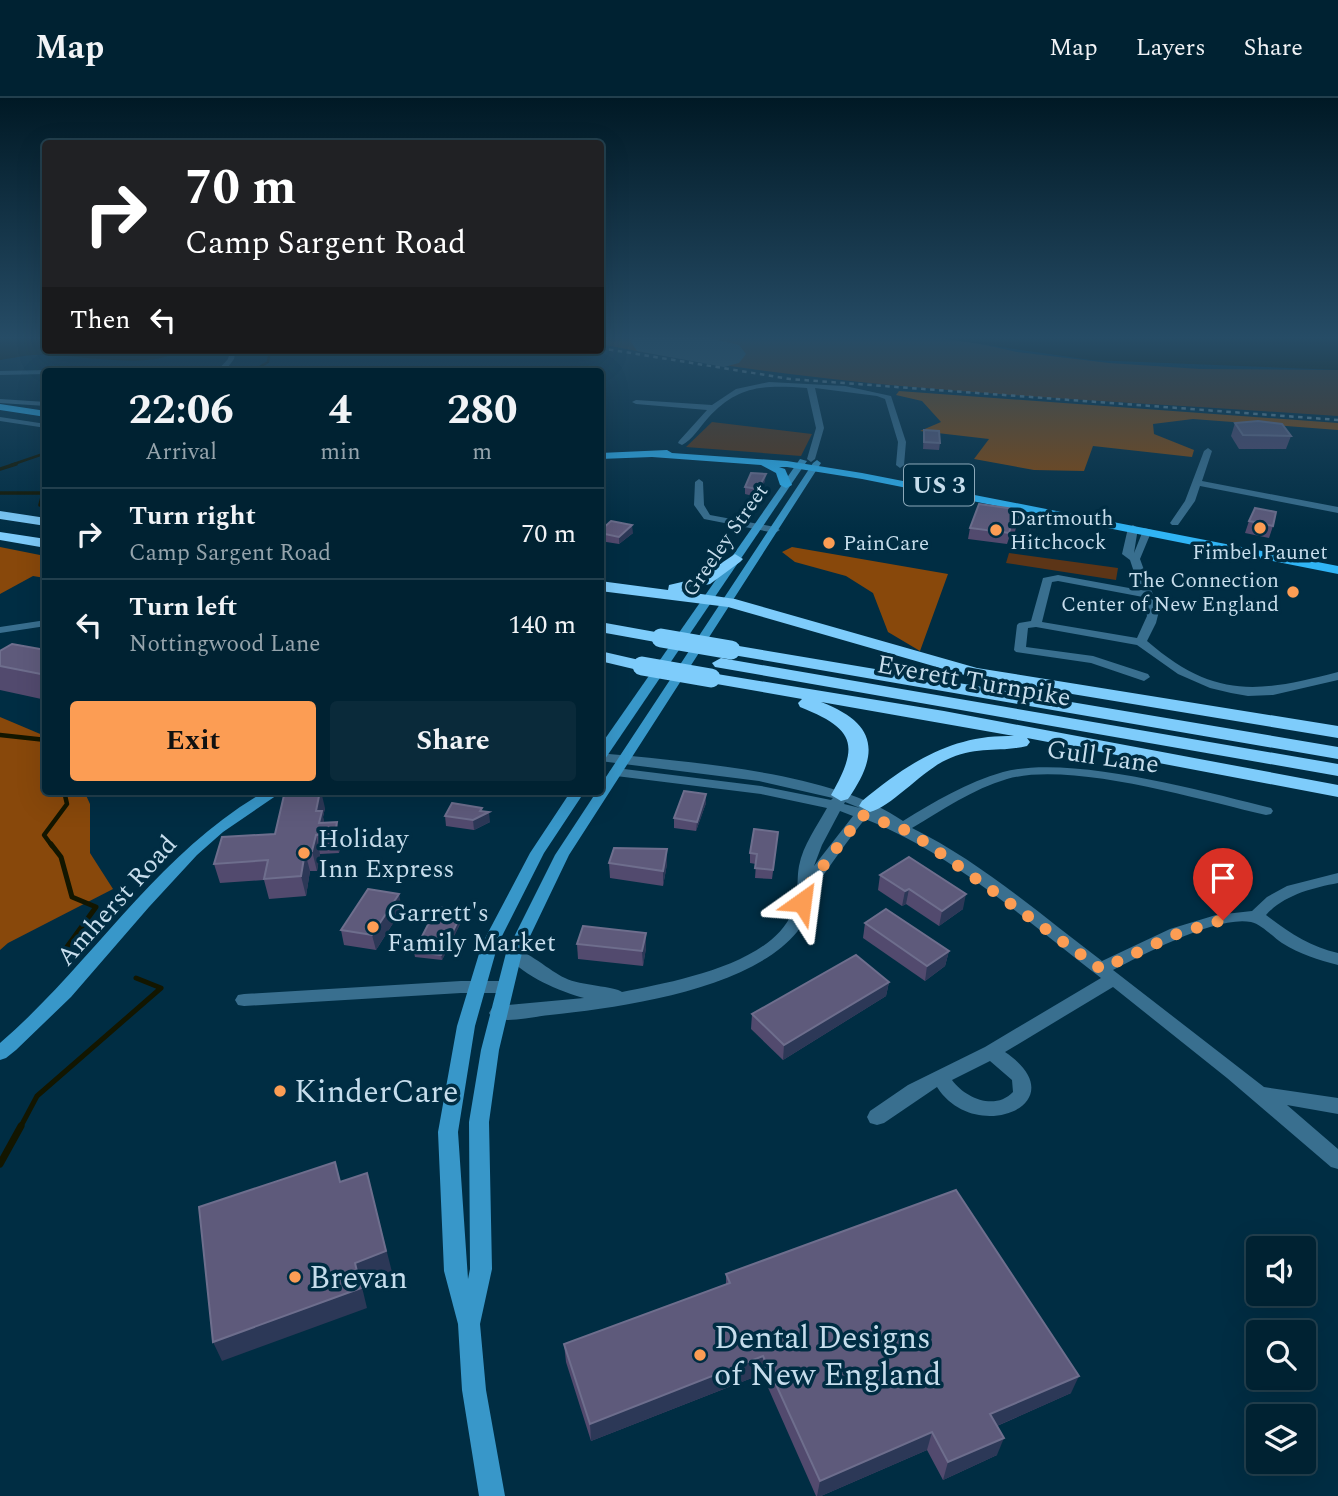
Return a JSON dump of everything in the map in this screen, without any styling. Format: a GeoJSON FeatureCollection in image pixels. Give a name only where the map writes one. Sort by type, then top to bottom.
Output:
{"type":"FeatureCollection","features":[{"type":"Feature","properties":{"kind":"highway"},"geometry":{"type":"LineString","coordinates":[[0,515],[42,521]]}},
{"type":"Feature","properties":{"kind":"highway"},"geometry":{"type":"LineString","coordinates":[[0,525],[42,532]]}},
{"type":"Feature","properties":{"kind":"highway"},"geometry":{"type":"LineString","coordinates":[[0,536],[42,543]]}},
{"type":"Feature","properties":{"kind":"highway"},"geometry":{"type":"LineString","coordinates":[[653,590],[704,581],[735,559]]}},
{"type":"Feature","properties":{"kind":"highway"},"geometry":{"type":"LineString","coordinates":[[604,586],[709,597],[911,657],[975,673],[1338,732]]}},
{"type":"Feature","properties":{"kind":"highway","name":"Everett Turnpike"},"geometry":{"type":"LineString","coordinates":[[604,629],[657,651]]}},
{"type":"Feature","properties":{"kind":"highway","name":"Everett Turnpike"},"geometry":{"type":"LineString","coordinates":[[604,642],[1338,770]]}},
{"type":"Feature","properties":{"kind":"highway"},"geometry":{"type":"LineString","coordinates":[[604,656],[657,651],[721,663],[944,717],[1338,791]]}},
{"type":"Feature","properties":{"kind":"highway"},"geometry":{"type":"LineString","coordinates":[[604,660],[657,651]]}},
{"type":"Feature","properties":{"kind":"highway"},"geometry":{"type":"LineString","coordinates":[[721,663],[829,711],[849,724],[859,739],[862,752],[859,765],[838,801]]}},
{"type":"Feature","properties":{"kind":"highway","name":"Everett Turnpike"},"geometry":{"type":"LineString","coordinates":[[721,663],[1338,753]]}},
{"type":"Feature","properties":{"kind":"highway"},"geometry":{"type":"LineString","coordinates":[[866,811],[930,758],[947,749],[981,742],[1009,741],[1107,756],[1168,761]]}},
{"type":"Feature","properties":{"kind":"main road"},"geometry":{"type":"LineString","coordinates":[[0,407],[42,413]]}},
{"type":"Feature","properties":{"kind":"main road","name":"US 3"},"geometry":{"type":"LineString","coordinates":[[604,456],[709,452],[809,463],[1048,514],[1147,530],[1338,570]]}},
{"type":"Feature","properties":{"kind":"main road","name":"US 3"},"geometry":{"type":"LineString","coordinates":[[656,454],[739,461],[809,463]]}},
{"type":"Feature","properties":{"kind":"main road"},"geometry":{"type":"LineString","coordinates":[[739,461],[778,469],[786,485]]}},
{"type":"Feature","properties":{"kind":"main road","name":"Greeley Street"},"geometry":{"type":"LineString","coordinates":[[604,749],[657,651],[709,597],[786,485],[809,463]]}},
{"type":"Feature","properties":{"kind":"main road","name":"Greeley Street"},"geometry":{"type":"LineString","coordinates":[[604,784],[775,530],[809,463]]}},
{"type":"Feature","properties":{"kind":"main road","name":"Amherst Road"},"geometry":{"type":"LineString","coordinates":[[0,1053],[73,984],[193,851],[230,819],[269,795]]}},
{"type":"Feature","properties":{"kind":"main road"},"geometry":{"type":"LineString","coordinates":[[492,1496],[474,1390],[469,1324],[455,1271],[447,1132],[475,986],[507,907],[573,795]]}},
{"type":"Feature","properties":{"kind":"main road","name":"Greeley Street"},"geometry":{"type":"LineString","coordinates":[[469,1324],[481,1269],[479,1122],[503,987],[514,953],[549,877],[597,795]]}},
{"type":"Feature","properties":{"kind":"street"},"geometry":{"type":"LineString","coordinates":[[653,403],[716,408]]}},
{"type":"Feature","properties":{"kind":"street"},"geometry":{"type":"LineString","coordinates":[[681,443],[721,403]]}},
{"type":"Feature","properties":{"kind":"street","name":"Greeley Street"},"geometry":{"type":"LineString","coordinates":[[809,463],[820,431],[814,403]]}},
{"type":"Feature","properties":{"kind":"street"},"geometry":{"type":"LineString","coordinates":[[890,403],[902,442],[900,465]]}},
{"type":"Feature","properties":{"kind":"street"},"geometry":{"type":"LineString","coordinates":[[0,419],[42,425]]}},
{"type":"Feature","properties":{"kind":"street"},"geometry":{"type":"LineString","coordinates":[[0,427],[13,421]]}},
{"type":"Feature","properties":{"kind":"street"},"geometry":{"type":"LineString","coordinates":[[1175,523],[1191,501],[1208,451]]}},
{"type":"Feature","properties":{"kind":"street"},"geometry":{"type":"LineString","coordinates":[[699,482],[699,505],[707,517],[775,530]]}},
{"type":"Feature","properties":{"kind":"street"},"geometry":{"type":"LineString","coordinates":[[1196,482],[1338,510]]}},
{"type":"Feature","properties":{"kind":"street"},"geometry":{"type":"LineString","coordinates":[[1133,528],[1127,554],[1135,558]]}},
{"type":"Feature","properties":{"kind":"street"},"geometry":{"type":"LineString","coordinates":[[1135,558],[1139,555],[1147,530]]}},
{"type":"Feature","properties":{"kind":"street"},"geometry":{"type":"LineString","coordinates":[[1135,558],[1136,571],[1154,605],[1153,615],[1141,642]]}},
{"type":"Feature","properties":{"kind":"street"},"geometry":{"type":"LineString","coordinates":[[1036,624],[1047,580],[1058,579],[1147,594]]}},
{"type":"Feature","properties":{"kind":"street"},"geometry":{"type":"LineString","coordinates":[[0,630],[42,624]]}},
{"type":"Feature","properties":{"kind":"street"},"geometry":{"type":"LineString","coordinates":[[1144,677],[1093,660],[1020,650],[1023,625],[1036,624],[1141,642],[1180,669],[1232,689],[1261,692],[1286,689],[1338,676]]}},
{"type":"Feature","properties":{"kind":"street"},"geometry":{"type":"LineString","coordinates":[[614,767],[778,795],[838,801],[901,828],[945,855],[1107,974],[1263,1093],[1338,1161]]}},
{"type":"Feature","properties":{"kind":"street","name":"Gull Lane"},"geometry":{"type":"LineString","coordinates":[[901,828],[1006,775],[1035,770],[1084,774],[1266,811]]}},
{"type":"Feature","properties":{"kind":"street"},"geometry":{"type":"LineString","coordinates":[[807,887],[805,874],[808,860],[838,801]]}},
{"type":"Feature","properties":{"kind":"street"},"geometry":{"type":"LineString","coordinates":[[498,1013],[599,1004],[655,992],[722,971],[777,943],[793,927],[807,887],[866,811]]}},
{"type":"Feature","properties":{"kind":"street"},"geometry":{"type":"LineString","coordinates":[[1256,916],[1274,898],[1311,883],[1338,878]]}},
{"type":"Feature","properties":{"kind":"street"},"geometry":{"type":"LineString","coordinates":[[877,1117],[915,1090],[991,1052],[1107,974],[1179,933],[1238,916],[1256,916],[1305,950],[1338,959]]}},
{"type":"Feature","properties":{"kind":"street"},"geometry":{"type":"LineString","coordinates":[[514,953],[543,976],[572,989],[603,995],[655,992]]}},
{"type":"Feature","properties":{"kind":"street"},"geometry":{"type":"LineString","coordinates":[[244,1000],[475,986],[503,987]]}},
{"type":"Feature","properties":{"kind":"street"},"geometry":{"type":"LineString","coordinates":[[940,1077],[948,1091],[961,1102],[986,1110],[1005,1108],[1018,1096],[1022,1080],[1011,1066],[991,1052]]}},
{"type":"Feature","properties":{"kind":"street"},"geometry":{"type":"LineString","coordinates":[[1263,1093],[1338,1106]]}},
{"type":"Feature","properties":{"kind":"shaded area"},"geometry":{"type":"Polygon","coordinates":[[[924,403],[1067,403],[1338,423],[1338,430],[1193,419],[1153,424],[1154,434],[1194,450],[1192,457],[1093,446],[1084,471],[1034,470],[974,459],[989,439],[920,431],[941,422],[924,403]]]}},
{"type":"Feature","properties":{"kind":"shaded area"},"geometry":{"type":"Polygon","coordinates":[[[1140,403],[1338,403],[1338,416],[1140,403]]]}},
{"type":"Feature","properties":{"kind":"shaded area"},"geometry":{"type":"Polygon","coordinates":[[[712,422],[812,434],[801,456],[686,447],[712,422]]]}},
{"type":"Feature","properties":{"kind":"shaded area"},"geometry":{"type":"Polygon","coordinates":[[[0,547],[42,555],[42,578],[33,576],[0,594],[0,547]]]}},
{"type":"Feature","properties":{"kind":"shaded area"},"geometry":{"type":"Polygon","coordinates":[[[792,547],[948,574],[920,651],[888,632],[873,593],[846,576],[795,562],[782,552],[792,547]]]}},
{"type":"Feature","properties":{"kind":"shaded area"},"geometry":{"type":"Polygon","coordinates":[[[1009,553],[1118,568],[1116,580],[1006,563],[1009,553]]]}},
{"type":"Feature","properties":{"kind":"shaded area"},"geometry":{"type":"Polygon","coordinates":[[[0,717],[42,735],[42,795],[86,795],[90,804],[90,853],[113,889],[8,943],[0,950],[0,717]]]}},
{"type":"Feature","properties":{"kind":"building"},"geometry":{"type":"Polygon","coordinates":[[[1258,421],[1282,424],[1291,436],[1243,435],[1235,423],[1258,421]]]}},
{"type":"Feature","properties":{"kind":"building"},"geometry":{"type":"Polygon","coordinates":[[[924,430],[939,431],[940,443],[924,442],[924,430]]]}},
{"type":"Feature","properties":{"kind":"building"},"geometry":{"type":"Polygon","coordinates":[[[751,473],[766,474],[758,489],[745,487],[751,473]]]}},
{"type":"Feature","properties":{"kind":"building"},"geometry":{"type":"Polygon","coordinates":[[[979,504],[1015,509],[1013,516],[1018,517],[1015,527],[1011,526],[1009,533],[970,528],[979,504]]]}},
{"type":"Feature","properties":{"kind":"building"},"geometry":{"type":"Polygon","coordinates":[[[1255,508],[1276,512],[1273,526],[1249,521],[1255,508]]]}},
{"type":"Feature","properties":{"kind":"building"},"geometry":{"type":"Polygon","coordinates":[[[611,521],[632,525],[619,537],[604,534],[604,527],[611,521]]]}},
{"type":"Feature","properties":{"kind":"building"},"geometry":{"type":"Polygon","coordinates":[[[12,644],[42,649],[42,674],[0,666],[0,651],[12,644]]]}},
{"type":"Feature","properties":{"kind":"building"},"geometry":{"type":"Polygon","coordinates":[[[684,791],[706,794],[697,822],[674,818],[684,791]]]}},
{"type":"Feature","properties":{"kind":"building"},"geometry":{"type":"Polygon","coordinates":[[[284,795],[319,795],[316,811],[322,811],[319,823],[337,822],[335,834],[316,835],[312,851],[305,852],[301,876],[264,879],[268,860],[214,864],[222,837],[275,834],[284,795]]]}},
{"type":"Feature","properties":{"kind":"building"},"geometry":{"type":"Polygon","coordinates":[[[452,803],[482,808],[480,811],[489,812],[473,820],[445,816],[452,803]]]}},
{"type":"Feature","properties":{"kind":"building"},"geometry":{"type":"Polygon","coordinates":[[[754,829],[778,832],[773,870],[755,868],[757,854],[750,853],[754,829]]]}},
{"type":"Feature","properties":{"kind":"building"},"geometry":{"type":"Polygon","coordinates":[[[614,848],[667,849],[663,871],[609,863],[614,848]]]}},
{"type":"Feature","properties":{"kind":"building"},"geometry":{"type":"Polygon","coordinates":[[[909,857],[966,894],[942,911],[909,889],[905,891],[880,875],[909,857]]]}},
{"type":"Feature","properties":{"kind":"building"},"geometry":{"type":"Polygon","coordinates":[[[368,889],[399,894],[372,935],[341,930],[368,889]]]}},
{"type":"Feature","properties":{"kind":"building"},"geometry":{"type":"Polygon","coordinates":[[[437,907],[463,911],[441,955],[414,952],[437,907]]]}},
{"type":"Feature","properties":{"kind":"building"},"geometry":{"type":"Polygon","coordinates":[[[886,909],[949,951],[927,966],[865,923],[886,909]]]}},
{"type":"Feature","properties":{"kind":"building"},"geometry":{"type":"Polygon","coordinates":[[[583,926],[646,933],[642,951],[577,944],[583,926]]]}},
{"type":"Feature","properties":{"kind":"building"},"geometry":{"type":"Polygon","coordinates":[[[856,955],[889,982],[784,1045],[752,1014],[856,955]]]}},
{"type":"Feature","properties":{"kind":"building","name":"Brevan"},"geometry":{"type":"Polygon","coordinates":[[[335,1162],[340,1182],[367,1173],[386,1251],[355,1263],[361,1288],[213,1342],[199,1207],[335,1162]]]}},
{"type":"Feature","properties":{"kind":"building"},"geometry":{"type":"Polygon","coordinates":[[[956,1190],[1079,1376],[990,1414],[1004,1438],[948,1462],[932,1432],[820,1481],[763,1356],[590,1424],[564,1344],[730,1283],[726,1274],[956,1190]]]}},
{"type":"Feature","properties":{"kind":"waterway"},"geometry":{"type":"LineString","coordinates":[[11,465],[42,454]]}},
{"type":"Feature","properties":{"kind":"waterway"},"geometry":{"type":"LineString","coordinates":[[0,469],[16,464]]}},
{"type":"Feature","properties":{"kind":"waterway"},"geometry":{"type":"LineString","coordinates":[[0,493],[42,493]]}},
{"type":"Feature","properties":{"kind":"waterway"},"geometry":{"type":"LineString","coordinates":[[40,505],[42,497]]}},
{"type":"Feature","properties":{"kind":"waterway"},"geometry":{"type":"LineString","coordinates":[[0,735],[42,740]]}},
{"type":"Feature","properties":{"kind":"waterway"},"geometry":{"type":"LineString","coordinates":[[52,846],[44,835],[67,804],[65,795]]}},
{"type":"Feature","properties":{"kind":"waterway"},"geometry":{"type":"LineString","coordinates":[[51,844],[61,857],[72,897],[96,907],[64,951]]}},
{"type":"Feature","properties":{"kind":"waterway"},"geometry":{"type":"LineString","coordinates":[[20,1128],[37,1096],[161,988],[136,978]]}},
{"type":"Feature","properties":{"kind":"waterway"},"geometry":{"type":"LineString","coordinates":[[0,1164],[21,1126]]}},
{"type":"Feature","properties":{"kind":"railway"},"geometry":{"type":"LineString","coordinates":[[1114,403],[1338,420]]}},
{"type":"Feature","properties":{"kind":"place","name":"Fimbel Paunet"},"geometry":{"type":"Point","coordinates":[1260,528]}},
{"type":"Feature","properties":{"kind":"place","name":"Dartmouth Hitchcock"},"geometry":{"type":"Point","coordinates":[996,530]}},
{"type":"Feature","properties":{"kind":"place","name":"PainCare"},"geometry":{"type":"Point","coordinates":[829,543]}},
{"type":"Feature","properties":{"kind":"place","name":"The Connection Center of New England"},"geometry":{"type":"Point","coordinates":[1293,592]}},
{"type":"Feature","properties":{"kind":"place","name":"Holiday Inn Express"},"geometry":{"type":"Point","coordinates":[304,853]}},
{"type":"Feature","properties":{"kind":"place","name":"Garrett's Family Market"},"geometry":{"type":"Point","coordinates":[373,927]}},
{"type":"Feature","properties":{"kind":"place","name":"KinderCare"},"geometry":{"type":"Point","coordinates":[280,1091]}},
{"type":"Feature","properties":{"kind":"place","name":"Brevan"},"geometry":{"type":"Point","coordinates":[295,1277]}},
{"type":"Feature","properties":{"kind":"place","name":"Dental Designs of New England"},"geometry":{"type":"Point","coordinates":[700,1355]}},
{"type":"Feature","properties":{"kind":"route"},"geometry":{"type":"LineString","coordinates":[[802,902],[807,887],[862,815],[901,828],[925,842],[1101,969],[1179,933],[1223,920]]}}]}
